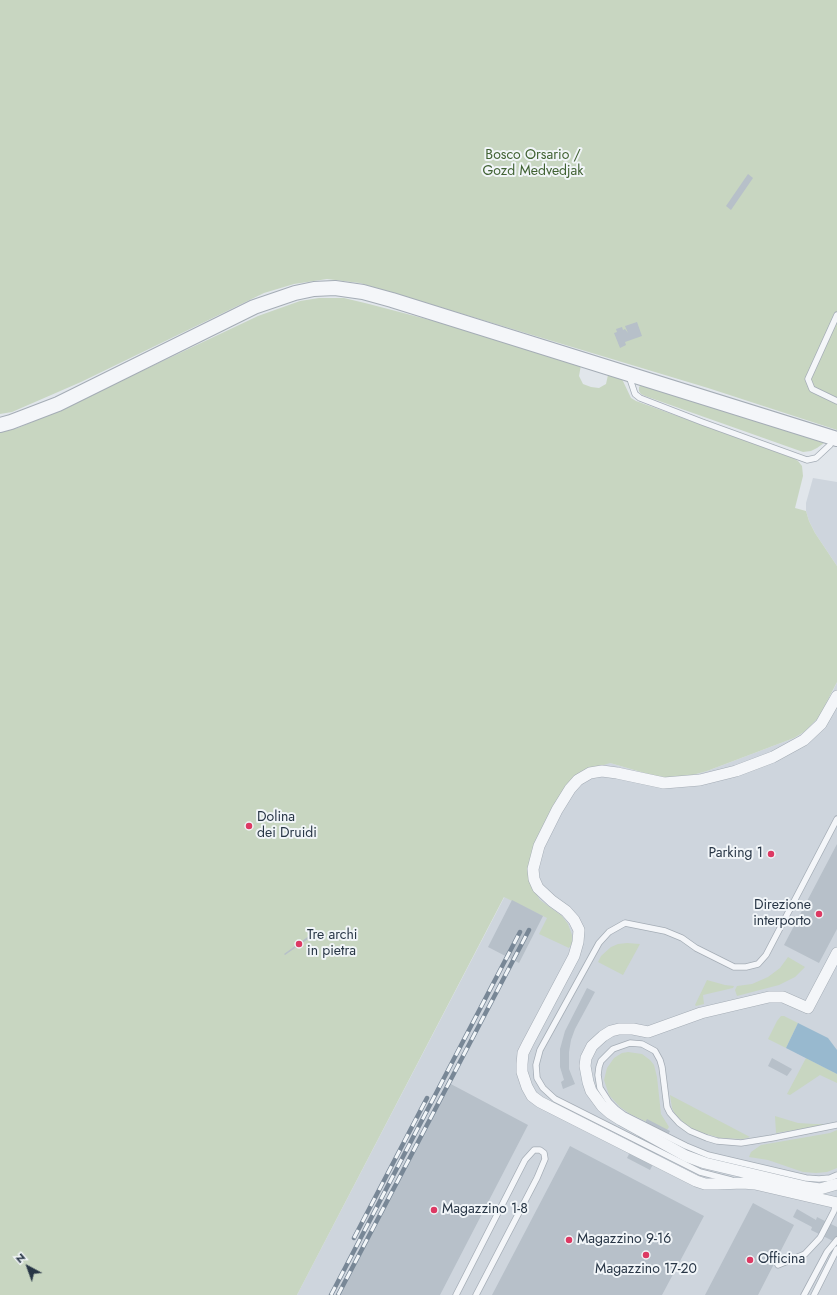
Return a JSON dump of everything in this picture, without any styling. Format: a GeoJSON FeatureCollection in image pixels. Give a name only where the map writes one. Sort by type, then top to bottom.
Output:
{"type":"FeatureCollection","features":[{"type":"Feature","properties":{"kind":"street"},"geometry":{"type":"LineString","coordinates":[[0,425],[58,404],[254,307],[294,293],[314,289],[335,288],[363,292],[628,374],[833,442]]}},
{"type":"Feature","properties":{"kind":"street"},"geometry":{"type":"LineString","coordinates":[[836,1203],[754,1184],[705,1184],[696,1181],[540,1102],[532,1096],[522,1072],[523,1053],[574,956],[578,942],[579,930],[574,920],[566,910],[552,901],[538,888],[534,879],[533,869],[539,846],[570,789],[578,780],[590,773],[602,771],[664,784],[700,780],[736,772],[774,757],[804,740],[820,724],[837,696]]}},
{"type":"Feature","properties":{"kind":"street"},"geometry":{"type":"LineString","coordinates":[[837,953],[808,1008],[783,997],[769,997],[701,1013],[648,1032],[633,1029],[619,1029],[611,1031],[592,1046],[586,1058],[585,1066],[591,1091],[606,1109],[621,1120],[686,1156],[706,1163],[806,1187],[820,1189],[837,1184]]}},
{"type":"Feature","properties":{"kind":"lane"},"geometry":{"type":"LineString","coordinates":[[837,315],[808,379],[812,389],[837,401]]}},
{"type":"Feature","properties":{"kind":"lane"},"geometry":{"type":"LineString","coordinates":[[628,374],[635,394],[640,398],[807,460],[816,458],[833,442]]}},
{"type":"Feature","properties":{"kind":"lane"},"geometry":{"type":"LineString","coordinates":[[744,1183],[700,1172],[555,1099],[543,1088],[537,1078],[536,1065],[540,1050],[599,943],[609,932],[625,922],[665,931],[682,938],[696,948],[734,967],[746,967],[758,964],[766,955],[837,819]]}},
{"type":"Feature","properties":{"kind":"lane"},"geometry":{"type":"LineString","coordinates":[[837,1125],[741,1143],[718,1141],[690,1131],[679,1123],[670,1113],[667,1107],[662,1067],[655,1051],[642,1044],[630,1043],[613,1050],[601,1061],[599,1068],[598,1075],[600,1088],[609,1102],[616,1109],[624,1115],[686,1146],[708,1155],[806,1178],[830,1178],[837,1175]]}},
{"type":"Feature","properties":{"kind":"lane"},"geometry":{"type":"LineString","coordinates":[[456,1295],[525,1160],[534,1150],[540,1150],[544,1153],[545,1159],[537,1178],[476,1295]]}},
{"type":"Feature","properties":{"kind":"lane"},"geometry":{"type":"LineString","coordinates":[[778,1265],[805,1254],[820,1238],[834,1211],[836,1203]]}},
{"type":"Feature","properties":{"kind":"lane"},"geometry":{"type":"LineString","coordinates":[[804,1295],[827,1252],[837,1240]]}},
{"type":"Feature","properties":{"kind":"lane"},"geometry":{"type":"LineString","coordinates":[[814,1295],[837,1250]]}},
{"type":"Feature","properties":{"kind":"shaded area"},"geometry":{"type":"Polygon","coordinates":[[[813,478],[837,482],[837,566],[815,533],[806,511],[806,503],[813,478]]]}},
{"type":"Feature","properties":{"kind":"shaded area"},"geometry":{"type":"Polygon","coordinates":[[[837,682],[837,1295],[297,1295],[579,754],[655,776],[689,776],[707,771],[794,738],[804,732],[831,695],[837,682]]]}},
{"type":"Feature","properties":{"kind":"green space","name":"Bosco Orsario / Gozd Medvedjak"},"geometry":{"type":"Polygon","coordinates":[[[0,0],[837,0],[837,430],[708,388],[360,283],[327,279],[294,284],[264,293],[81,382],[12,412],[0,414],[0,0]]]}},
{"type":"Feature","properties":{"kind":"green space"},"geometry":{"type":"Polygon","coordinates":[[[319,298],[344,298],[514,342],[581,365],[579,376],[583,384],[599,388],[606,384],[608,375],[622,379],[631,398],[636,401],[798,461],[802,466],[803,476],[795,508],[806,511],[815,533],[837,566],[837,682],[819,717],[804,732],[794,738],[707,771],[689,776],[673,778],[655,776],[610,763],[585,771],[534,850],[532,887],[540,900],[562,916],[568,924],[572,935],[572,943],[569,948],[539,934],[547,918],[504,897],[297,1295],[0,1295],[0,431],[18,428],[55,412],[258,316],[300,301],[319,298]]]}},
{"type":"Feature","properties":{"kind":"green space"},"geometry":{"type":"Polygon","coordinates":[[[642,384],[646,384],[824,443],[811,451],[803,452],[645,396],[639,391],[639,387],[642,384]]]}},
{"type":"Feature","properties":{"kind":"green space"},"geometry":{"type":"Polygon","coordinates":[[[618,944],[640,944],[623,975],[598,962],[601,956],[611,947],[618,944]]]}},
{"type":"Feature","properties":{"kind":"green space"},"geometry":{"type":"Polygon","coordinates":[[[788,957],[805,967],[795,977],[779,985],[737,996],[735,990],[737,986],[752,984],[768,977],[780,968],[788,957]]]}},
{"type":"Feature","properties":{"kind":"green space"},"geometry":{"type":"Polygon","coordinates":[[[707,980],[734,986],[733,988],[703,995],[704,1004],[696,1006],[695,1005],[707,980]]]}},
{"type":"Feature","properties":{"kind":"green space"},"geometry":{"type":"Polygon","coordinates":[[[781,1016],[798,1023],[786,1048],[768,1039],[781,1016]]]}},
{"type":"Feature","properties":{"kind":"green space"},"geometry":{"type":"Polygon","coordinates":[[[628,1052],[642,1054],[654,1065],[657,1077],[661,1114],[669,1127],[666,1131],[630,1114],[620,1107],[609,1095],[604,1080],[607,1068],[614,1058],[622,1053],[628,1052]]]}},
{"type":"Feature","properties":{"kind":"green space"},"geometry":{"type":"Polygon","coordinates":[[[806,1058],[837,1074],[837,1083],[820,1075],[790,1095],[787,1094],[806,1058]]]}},
{"type":"Feature","properties":{"kind":"green space"},"geometry":{"type":"Polygon","coordinates":[[[670,1095],[750,1137],[743,1139],[720,1138],[696,1131],[684,1123],[675,1114],[672,1108],[670,1095]]]}},
{"type":"Feature","properties":{"kind":"green space"},"geometry":{"type":"Polygon","coordinates":[[[775,1116],[798,1123],[832,1124],[776,1133],[775,1116]]]}},
{"type":"Feature","properties":{"kind":"green space"},"geometry":{"type":"Polygon","coordinates":[[[837,1130],[837,1168],[827,1172],[803,1172],[768,1160],[749,1157],[751,1152],[761,1145],[830,1133],[837,1130]]]}},
{"type":"Feature","properties":{"kind":"water"},"geometry":{"type":"Polygon","coordinates":[[[798,1023],[828,1038],[837,1050],[837,1074],[786,1048],[798,1023]]]}},
{"type":"Feature","properties":{"kind":"building"},"geometry":{"type":"Polygon","coordinates":[[[748,174],[753,178],[731,210],[726,206],[748,174]]]}},
{"type":"Feature","properties":{"kind":"building"},"geometry":{"type":"Polygon","coordinates":[[[637,322],[642,336],[625,342],[626,345],[620,348],[614,333],[617,332],[616,329],[622,327],[623,330],[625,329],[628,333],[625,326],[637,322]]]}},
{"type":"Feature","properties":{"kind":"building","name":"Direzione interporto"},"geometry":{"type":"Polygon","coordinates":[[[837,844],[837,929],[819,963],[784,945],[837,844]]]}},
{"type":"Feature","properties":{"kind":"building"},"geometry":{"type":"Polygon","coordinates":[[[512,900],[543,916],[519,963],[488,947],[512,900]]]}},
{"type":"Feature","properties":{"kind":"building"},"geometry":{"type":"Polygon","coordinates":[[[316,931],[318,932],[285,955],[284,954],[316,931]]]}},
{"type":"Feature","properties":{"kind":"building"},"geometry":{"type":"Polygon","coordinates":[[[587,988],[595,992],[575,1029],[569,1052],[569,1069],[575,1084],[563,1089],[561,1082],[564,1080],[560,1067],[560,1049],[565,1031],[587,988]]]}},
{"type":"Feature","properties":{"kind":"building"},"geometry":{"type":"Polygon","coordinates":[[[772,1058],[792,1069],[787,1076],[768,1066],[772,1058]]]}},
{"type":"Feature","properties":{"kind":"building","name":"Magazzino 1-8"},"geometry":{"type":"Polygon","coordinates":[[[449,1083],[528,1125],[440,1295],[339,1295],[449,1083]]]}},
{"type":"Feature","properties":{"kind":"building"},"geometry":{"type":"Polygon","coordinates":[[[647,1119],[670,1131],[650,1170],[627,1158],[647,1119]]]}},
{"type":"Feature","properties":{"kind":"building","name":"Magazzino 9-16"},"geometry":{"type":"Polygon","coordinates":[[[570,1146],[704,1216],[662,1295],[492,1295],[570,1146]]]}},
{"type":"Feature","properties":{"kind":"building","name":"Officina"},"geometry":{"type":"Polygon","coordinates":[[[753,1203],[794,1225],[758,1295],[705,1295],[753,1203]]]}},
{"type":"Feature","properties":{"kind":"building"},"geometry":{"type":"Polygon","coordinates":[[[797,1209],[816,1220],[817,1217],[837,1227],[837,1243],[811,1230],[812,1227],[793,1217],[797,1209]]]}},
{"type":"Feature","properties":{"kind":"railway"},"geometry":{"type":"LineString","coordinates":[[338,1295],[529,930]]}},
{"type":"Feature","properties":{"kind":"railway"},"geometry":{"type":"LineString","coordinates":[[331,1295],[520,932]]}},
{"type":"Feature","properties":{"kind":"railway"},"geometry":{"type":"LineString","coordinates":[[354,1238],[427,1098]]}},
{"type":"Feature","properties":{"kind":"place","name":"Dolina dei Druidi"},"geometry":{"type":"Point","coordinates":[249,826]}},
{"type":"Feature","properties":{"kind":"place","name":"Parking 1"},"geometry":{"type":"Point","coordinates":[771,854]}},
{"type":"Feature","properties":{"kind":"place","name":"Direzione interporto"},"geometry":{"type":"Point","coordinates":[819,914]}},
{"type":"Feature","properties":{"kind":"place","name":"Tre archi in pietra"},"geometry":{"type":"Point","coordinates":[299,944]}},
{"type":"Feature","properties":{"kind":"place","name":"Magazzino 1-8"},"geometry":{"type":"Point","coordinates":[434,1210]}},
{"type":"Feature","properties":{"kind":"place","name":"Magazzino 9-16"},"geometry":{"type":"Point","coordinates":[569,1240]}},
{"type":"Feature","properties":{"kind":"place","name":"Magazzino 17-20"},"geometry":{"type":"Point","coordinates":[646,1255]}},
{"type":"Feature","properties":{"kind":"place","name":"Officina"},"geometry":{"type":"Point","coordinates":[750,1260]}}]}
